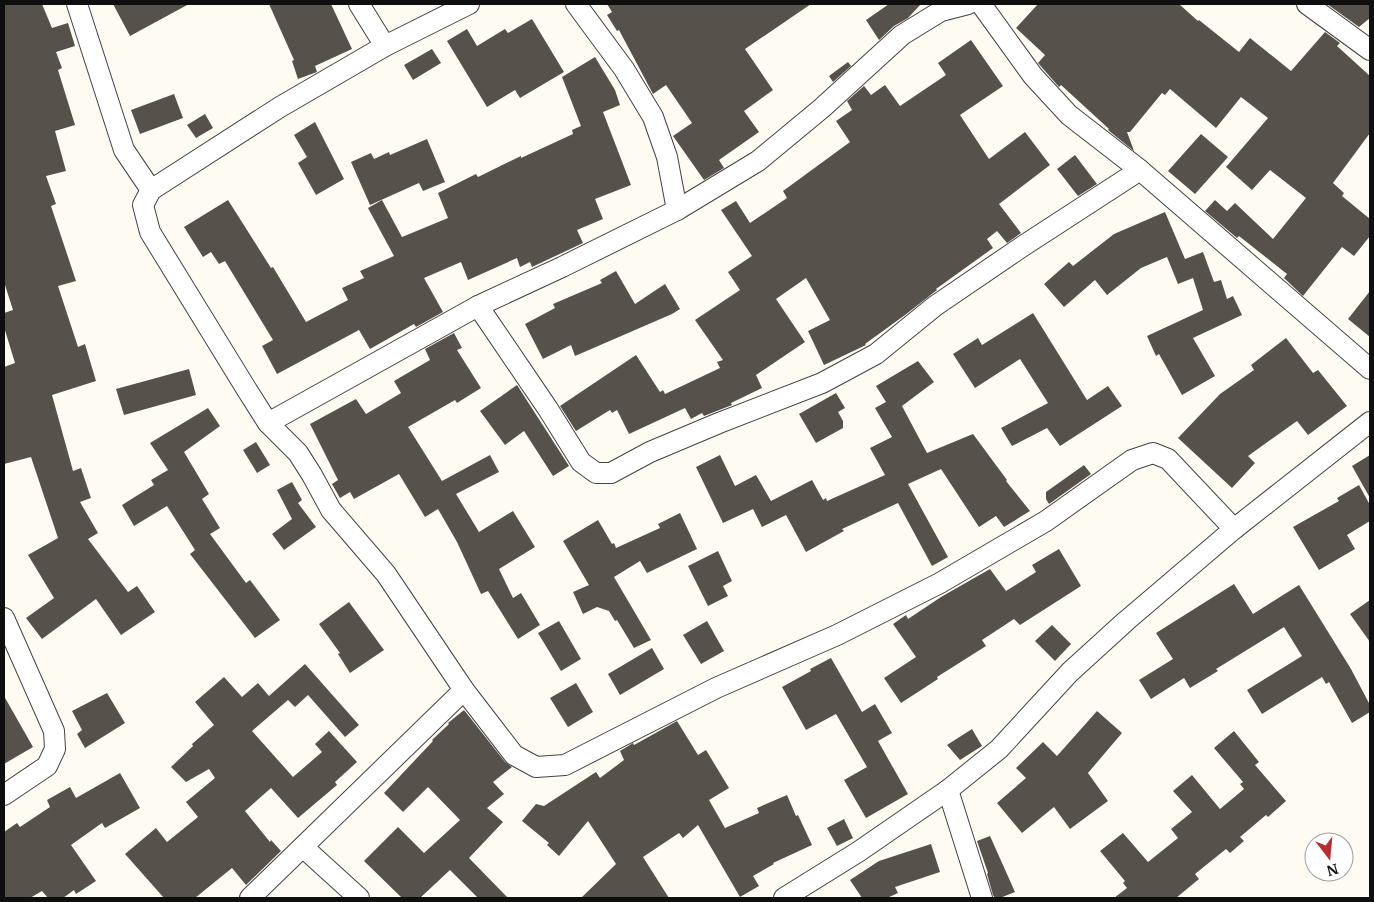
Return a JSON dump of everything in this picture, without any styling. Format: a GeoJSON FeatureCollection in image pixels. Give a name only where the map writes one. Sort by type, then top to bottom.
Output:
{"type":"FeatureCollection","features":[{"type":"Feature","properties":{"kind":"street"},"geometry":{"type":"LineString","coordinates":[[77,4],[124,150],[151,190]]}},
{"type":"Feature","properties":{"kind":"street"},"geometry":{"type":"LineString","coordinates":[[360,4],[385,46]]}},
{"type":"Feature","properties":{"kind":"street"},"geometry":{"type":"LineString","coordinates":[[469,4],[385,46],[280,107],[151,190],[143,205],[150,232],[268,423],[298,453],[331,510],[386,574],[464,690],[514,755],[536,767],[565,765],[716,688],[837,634],[940,583],[1046,521],[1132,460],[1153,453],[1168,459],[1234,528]]}},
{"type":"Feature","properties":{"kind":"street"},"geometry":{"type":"LineString","coordinates":[[576,4],[624,69],[653,117],[667,157],[678,210]]}},
{"type":"Feature","properties":{"kind":"street"},"geometry":{"type":"LineString","coordinates":[[268,423],[478,306],[678,210],[758,161],[822,108],[902,35],[941,11],[968,4]]}},
{"type":"Feature","properties":{"kind":"street"},"geometry":{"type":"LineString","coordinates":[[981,4],[1033,76],[1069,115],[1140,170],[1370,369]]}},
{"type":"Feature","properties":{"kind":"street"},"geometry":{"type":"LineString","coordinates":[[1307,4],[1370,50]]}},
{"type":"Feature","properties":{"kind":"street"},"geometry":{"type":"LineString","coordinates":[[478,306],[548,409],[581,462],[596,473],[611,473],[650,452],[719,423],[822,384],[876,354],[943,301],[1023,246],[1140,170]]}},
{"type":"Feature","properties":{"kind":"street"},"geometry":{"type":"LineString","coordinates":[[784,898],[858,852],[948,790],[998,749],[1070,672],[1126,621],[1234,528],[1370,422]]}},
{"type":"Feature","properties":{"kind":"street"},"geometry":{"type":"LineString","coordinates":[[4,618],[54,731],[55,749],[47,766],[4,795]]}},
{"type":"Feature","properties":{"kind":"street"},"geometry":{"type":"LineString","coordinates":[[250,898],[304,848],[464,690]]}},
{"type":"Feature","properties":{"kind":"street"},"geometry":{"type":"LineString","coordinates":[[948,790],[982,898]]}},
{"type":"Feature","properties":{"kind":"street"},"geometry":{"type":"LineString","coordinates":[[304,848],[359,898]]}},
{"type":"Feature","properties":{"kind":"building"},"geometry":{"type":"Polygon","coordinates":[[[4,4],[42,4],[52,28],[68,23],[75,46],[56,52],[62,68],[58,70],[75,125],[55,131],[66,171],[46,176],[56,204],[51,206],[76,281],[58,286],[78,347],[85,344],[96,381],[52,395],[73,471],[81,468],[91,498],[80,502],[98,533],[88,539],[128,592],[137,586],[155,612],[121,635],[96,599],[42,639],[26,618],[54,598],[28,555],[58,538],[31,457],[4,464],[4,367],[15,363],[4,327],[4,313],[13,310],[4,282],[4,4]]]}},
{"type":"Feature","properties":{"kind":"building"},"geometry":{"type":"Polygon","coordinates":[[[113,4],[189,4],[130,36],[113,4]]]}},
{"type":"Feature","properties":{"kind":"building"},"geometry":{"type":"Polygon","coordinates":[[[269,4],[331,4],[352,49],[315,66],[317,72],[298,79],[292,61],[294,60],[269,4]]]}},
{"type":"Feature","properties":{"kind":"building"},"geometry":{"type":"Polygon","coordinates":[[[607,4],[811,4],[745,49],[773,90],[744,111],[759,132],[719,160],[724,168],[704,180],[673,136],[692,123],[666,85],[653,94],[619,30],[617,31],[607,15],[612,12],[607,4]]]}},
{"type":"Feature","properties":{"kind":"building"},"geometry":{"type":"Polygon","coordinates":[[[889,4],[921,4],[908,18],[894,26],[879,40],[866,20],[889,4]]]}},
{"type":"Feature","properties":{"kind":"building"},"geometry":{"type":"Polygon","coordinates":[[[1038,4],[1179,4],[1239,52],[1250,38],[1291,71],[1325,32],[1340,43],[1337,46],[1370,76],[1370,133],[1333,183],[1344,193],[1342,196],[1370,219],[1370,236],[1354,256],[1342,247],[1303,296],[1284,278],[1287,274],[1239,236],[1237,238],[1205,211],[1215,200],[1227,211],[1235,203],[1273,239],[1306,198],[1270,170],[1252,190],[1226,167],[1268,118],[1241,97],[1216,128],[1170,89],[1165,95],[1162,93],[1130,132],[1127,132],[1134,151],[1108,130],[1061,85],[1059,87],[1038,63],[1045,55],[1016,28],[1038,4]]]}},
{"type":"Feature","properties":{"kind":"building"},"geometry":{"type":"Polygon","coordinates":[[[1327,4],[1370,4],[1370,18],[1359,27],[1327,4]]]}},
{"type":"Feature","properties":{"kind":"building"},"geometry":{"type":"Polygon","coordinates":[[[532,19],[564,72],[520,98],[515,90],[487,107],[447,41],[467,29],[477,46],[505,29],[508,33],[532,19]]]}},
{"type":"Feature","properties":{"kind":"building"},"geometry":{"type":"Polygon","coordinates":[[[971,40],[1003,86],[960,115],[989,159],[1025,132],[1050,165],[999,204],[1021,233],[1007,243],[997,231],[987,239],[993,248],[936,289],[866,345],[824,365],[808,331],[830,320],[806,278],[776,299],[805,342],[756,375],[762,388],[731,403],[732,405],[704,416],[702,413],[691,419],[685,408],[629,434],[617,410],[612,413],[610,410],[576,431],[560,406],[636,355],[660,392],[663,390],[665,394],[720,368],[717,362],[723,360],[695,320],[740,290],[728,272],[752,256],[721,210],[736,201],[750,223],[787,198],[783,191],[850,142],[836,121],[852,110],[847,101],[864,86],[871,95],[885,85],[900,106],[946,75],[938,63],[971,40]]]}},
{"type":"Feature","properties":{"kind":"building"},"geometry":{"type":"Polygon","coordinates":[[[432,49],[441,63],[413,80],[404,65],[432,49]]]}},
{"type":"Feature","properties":{"kind":"building"},"geometry":{"type":"Polygon","coordinates":[[[595,57],[615,90],[620,105],[603,112],[631,185],[595,199],[603,219],[577,230],[583,243],[532,267],[530,262],[520,267],[517,258],[468,280],[461,262],[424,278],[443,312],[416,327],[414,324],[370,349],[359,330],[277,374],[262,346],[273,340],[225,261],[219,264],[211,252],[203,257],[184,227],[228,200],[271,268],[273,267],[306,322],[348,300],[342,288],[364,278],[360,271],[394,256],[368,208],[382,200],[402,237],[448,218],[438,193],[476,174],[478,177],[573,134],[572,130],[581,126],[562,77],[595,57]]]}},
{"type":"Feature","properties":{"kind":"building"},"geometry":{"type":"Polygon","coordinates":[[[848,62],[851,66],[833,82],[829,76],[848,62]]]}},
{"type":"Feature","properties":{"kind":"building"},"geometry":{"type":"Polygon","coordinates":[[[174,94],[183,118],[140,134],[131,110],[174,94]]]}},
{"type":"Feature","properties":{"kind":"building"},"geometry":{"type":"Polygon","coordinates":[[[205,114],[213,128],[196,138],[187,125],[205,114]]]}},
{"type":"Feature","properties":{"kind":"building"},"geometry":{"type":"Polygon","coordinates":[[[315,122],[344,179],[316,195],[298,163],[307,157],[294,135],[315,122]]]}},
{"type":"Feature","properties":{"kind":"building"},"geometry":{"type":"Polygon","coordinates":[[[1201,134],[1228,157],[1195,194],[1168,171],[1201,134]]]}},
{"type":"Feature","properties":{"kind":"building"},"geometry":{"type":"Polygon","coordinates":[[[427,139],[445,182],[423,191],[419,183],[370,205],[351,162],[371,153],[374,159],[389,152],[390,155],[427,139]]]}},
{"type":"Feature","properties":{"kind":"building"},"geometry":{"type":"Polygon","coordinates":[[[1075,155],[1097,184],[1078,196],[1057,169],[1075,155]]]}},
{"type":"Feature","properties":{"kind":"building"},"geometry":{"type":"Polygon","coordinates":[[[1165,212],[1185,259],[1203,252],[1214,282],[1221,280],[1227,299],[1233,296],[1242,315],[1193,338],[1215,376],[1182,395],[1159,354],[1156,356],[1147,336],[1203,310],[1193,278],[1178,284],[1167,257],[1141,268],[1107,295],[1095,280],[1064,307],[1044,284],[1069,262],[1073,266],[1114,234],[1165,212]]]}},
{"type":"Feature","properties":{"kind":"building"},"geometry":{"type":"Polygon","coordinates":[[[616,271],[635,304],[665,284],[680,309],[575,356],[571,345],[543,359],[525,324],[555,308],[553,304],[602,283],[600,280],[616,271]]]}},
{"type":"Feature","properties":{"kind":"building"},"geometry":{"type":"Polygon","coordinates":[[[1370,291],[1370,337],[1348,319],[1370,291]]]}},
{"type":"Feature","properties":{"kind":"building"},"geometry":{"type":"Polygon","coordinates":[[[1033,313],[1087,400],[1108,386],[1122,406],[1060,446],[1047,428],[1012,446],[1001,428],[1048,403],[1020,359],[975,388],[953,354],[978,338],[982,345],[1033,313]]]}},
{"type":"Feature","properties":{"kind":"building"},"geometry":{"type":"Polygon","coordinates":[[[454,333],[462,348],[457,350],[481,388],[457,403],[455,400],[408,427],[442,481],[490,455],[499,472],[456,494],[479,532],[513,511],[535,547],[499,569],[513,598],[521,593],[540,625],[518,639],[488,591],[481,594],[457,542],[438,509],[425,517],[399,474],[354,499],[350,492],[340,498],[332,484],[338,480],[310,424],[356,399],[366,414],[401,393],[394,381],[430,360],[425,349],[454,333]]]}},
{"type":"Feature","properties":{"kind":"building"},"geometry":{"type":"Polygon","coordinates":[[[1286,338],[1313,373],[1318,370],[1347,406],[1308,435],[1297,421],[1248,456],[1255,463],[1232,488],[1178,438],[1220,394],[1254,370],[1251,365],[1286,338]]]}},
{"type":"Feature","properties":{"kind":"building"},"geometry":{"type":"Polygon","coordinates":[[[918,361],[934,382],[902,406],[927,453],[973,434],[1030,511],[1004,527],[996,516],[979,527],[941,469],[908,484],[948,557],[932,566],[898,503],[842,529],[844,531],[806,552],[786,515],[762,527],[753,509],[723,523],[696,467],[720,455],[735,486],[756,475],[771,501],[812,480],[823,500],[826,498],[827,501],[885,475],[870,448],[892,437],[875,408],[886,402],[876,386],[918,361]]]}},
{"type":"Feature","properties":{"kind":"building"},"geometry":{"type":"Polygon","coordinates":[[[189,369],[196,395],[124,415],[116,389],[189,369]]]}},
{"type":"Feature","properties":{"kind":"building"},"geometry":{"type":"Polygon","coordinates":[[[517,385],[569,466],[553,476],[524,431],[505,445],[480,411],[517,385]]]}},
{"type":"Feature","properties":{"kind":"building"},"geometry":{"type":"Polygon","coordinates":[[[836,393],[845,408],[838,412],[843,421],[843,428],[816,443],[799,414],[836,393]]]}},
{"type":"Feature","properties":{"kind":"building"},"geometry":{"type":"Polygon","coordinates":[[[208,408],[220,426],[184,452],[209,494],[202,499],[220,528],[210,534],[246,583],[250,580],[280,620],[255,638],[190,554],[195,550],[167,506],[134,526],[122,505],[154,485],[151,480],[168,470],[150,443],[208,408]]]}},
{"type":"Feature","properties":{"kind":"building"},"geometry":{"type":"Polygon","coordinates":[[[256,442],[270,465],[257,473],[243,450],[256,442]]]}},
{"type":"Feature","properties":{"kind":"building"},"geometry":{"type":"Polygon","coordinates":[[[1370,455],[1370,498],[1352,466],[1370,455]]]}},
{"type":"Feature","properties":{"kind":"building"},"geometry":{"type":"Polygon","coordinates":[[[1084,465],[1091,474],[1049,504],[1046,499],[1046,492],[1084,465]]]}},
{"type":"Feature","properties":{"kind":"building"},"geometry":{"type":"Polygon","coordinates":[[[292,482],[302,500],[298,503],[316,527],[284,550],[272,534],[292,519],[277,490],[292,482]]]}},
{"type":"Feature","properties":{"kind":"building"},"geometry":{"type":"Polygon","coordinates":[[[1359,485],[1370,505],[1370,521],[1347,535],[1355,549],[1319,570],[1293,527],[1339,501],[1337,498],[1359,485]]]}},
{"type":"Feature","properties":{"kind":"building"},"geometry":{"type":"Polygon","coordinates":[[[680,513],[697,549],[647,573],[640,561],[614,577],[651,640],[634,648],[617,620],[615,621],[609,611],[597,607],[583,614],[573,592],[589,585],[563,541],[598,520],[616,548],[660,528],[658,524],[680,513]]]}},
{"type":"Feature","properties":{"kind":"building"},"geometry":{"type":"Polygon","coordinates":[[[1059,549],[1081,586],[1020,625],[1014,619],[982,640],[986,646],[937,677],[938,679],[901,703],[884,678],[916,657],[893,624],[906,615],[908,619],[941,597],[990,569],[1006,591],[1036,572],[1032,565],[1059,549]]]}},
{"type":"Feature","properties":{"kind":"building"},"geometry":{"type":"Polygon","coordinates":[[[718,551],[732,581],[723,586],[728,596],[708,606],[688,566],[718,551]]]}},
{"type":"Feature","properties":{"kind":"building"},"geometry":{"type":"Polygon","coordinates":[[[1234,584],[1253,614],[1299,585],[1351,669],[1370,705],[1370,712],[1352,723],[1329,682],[1326,684],[1322,677],[1262,714],[1247,690],[1302,656],[1284,627],[1216,669],[1218,671],[1190,688],[1184,678],[1151,699],[1139,680],[1173,659],[1156,633],[1234,584]]]}},
{"type":"Feature","properties":{"kind":"building"},"geometry":{"type":"Polygon","coordinates":[[[1370,600],[1370,642],[1350,614],[1370,600]]]}},
{"type":"Feature","properties":{"kind":"building"},"geometry":{"type":"Polygon","coordinates":[[[349,602],[384,650],[350,673],[338,654],[340,653],[319,624],[349,602]]]}},
{"type":"Feature","properties":{"kind":"building"},"geometry":{"type":"Polygon","coordinates":[[[559,621],[581,659],[561,671],[538,633],[559,621]]]}},
{"type":"Feature","properties":{"kind":"building"},"geometry":{"type":"Polygon","coordinates":[[[707,621],[724,651],[701,664],[683,635],[707,621]]]}},
{"type":"Feature","properties":{"kind":"building"},"geometry":{"type":"Polygon","coordinates":[[[1052,625],[1071,644],[1055,661],[1035,641],[1052,625]]]}},
{"type":"Feature","properties":{"kind":"building"},"geometry":{"type":"Polygon","coordinates":[[[652,648],[664,669],[620,695],[608,674],[652,648]]]}},
{"type":"Feature","properties":{"kind":"building"},"geometry":{"type":"Polygon","coordinates":[[[831,658],[862,712],[875,704],[892,733],[878,741],[908,794],[866,818],[844,780],[867,767],[836,714],[806,730],[782,687],[831,658]]]}},
{"type":"Feature","properties":{"kind":"building"},"geometry":{"type":"Polygon","coordinates":[[[305,664],[359,725],[345,737],[308,695],[295,707],[288,700],[252,731],[293,777],[322,752],[315,744],[329,731],[357,762],[335,782],[337,785],[298,818],[271,788],[245,811],[270,842],[271,840],[281,851],[246,885],[232,868],[195,898],[164,898],[125,854],[156,828],[167,842],[198,817],[186,802],[215,778],[209,769],[186,782],[171,767],[193,746],[192,744],[214,725],[195,702],[224,677],[242,697],[258,683],[269,696],[305,664]]]}},
{"type":"Feature","properties":{"kind":"building"},"geometry":{"type":"Polygon","coordinates":[[[576,683],[593,712],[568,727],[550,698],[576,683]]]}},
{"type":"Feature","properties":{"kind":"building"},"geometry":{"type":"Polygon","coordinates":[[[107,693],[125,723],[85,748],[77,734],[82,730],[72,711],[107,693]]]}},
{"type":"Feature","properties":{"kind":"building"},"geometry":{"type":"Polygon","coordinates":[[[4,696],[33,747],[4,764],[4,696]]]}},
{"type":"Feature","properties":{"kind":"building"},"geometry":{"type":"Polygon","coordinates":[[[464,710],[505,762],[512,767],[493,782],[504,794],[487,808],[503,822],[469,858],[508,898],[478,898],[450,870],[420,898],[402,898],[364,861],[398,827],[424,853],[460,820],[428,787],[403,812],[384,793],[448,723],[464,710]]]}},
{"type":"Feature","properties":{"kind":"building"},"geometry":{"type":"Polygon","coordinates":[[[1097,711],[1122,733],[1088,773],[1108,801],[1070,829],[1054,807],[1022,833],[997,803],[1026,778],[1016,768],[1043,742],[1057,756],[1097,711]]]}},
{"type":"Feature","properties":{"kind":"building"},"geometry":{"type":"Polygon","coordinates":[[[677,721],[698,755],[706,750],[729,788],[709,800],[725,828],[759,813],[757,808],[787,795],[812,845],[773,863],[753,876],[759,886],[740,897],[698,825],[683,838],[679,833],[643,857],[669,898],[581,898],[616,864],[588,821],[559,856],[547,845],[549,843],[522,821],[536,804],[544,806],[596,772],[600,778],[624,760],[620,751],[677,721]]]}},
{"type":"Feature","properties":{"kind":"building"},"geometry":{"type":"Polygon","coordinates":[[[972,729],[982,746],[960,760],[947,745],[972,729]]]}},
{"type":"Feature","properties":{"kind":"building"},"geometry":{"type":"Polygon","coordinates":[[[1234,731],[1259,762],[1255,765],[1286,801],[1268,817],[1266,815],[1240,837],[1244,841],[1230,853],[1226,849],[1195,874],[1199,879],[1176,898],[1114,898],[1127,888],[1123,883],[1125,881],[1100,851],[1123,833],[1148,862],[1178,838],[1171,829],[1192,812],[1173,791],[1192,775],[1220,809],[1244,789],[1240,784],[1243,782],[1214,748],[1234,731]]]}},
{"type":"Feature","properties":{"kind":"building"},"geometry":{"type":"Polygon","coordinates":[[[120,773],[140,808],[105,828],[102,823],[71,845],[96,881],[76,894],[74,890],[63,898],[48,898],[42,891],[30,898],[4,898],[4,832],[17,823],[20,827],[50,807],[47,800],[70,787],[76,798],[120,773]]]}},
{"type":"Feature","properties":{"kind":"building"},"geometry":{"type":"Polygon","coordinates":[[[844,819],[853,838],[837,846],[827,828],[844,819]]]}},
{"type":"Feature","properties":{"kind":"building"},"geometry":{"type":"Polygon","coordinates":[[[990,836],[1015,892],[1000,898],[995,898],[993,895],[977,841],[990,836]]]}},
{"type":"Feature","properties":{"kind":"building"},"geometry":{"type":"Polygon","coordinates":[[[931,844],[940,872],[895,887],[898,893],[887,898],[862,898],[850,880],[879,861],[931,844]]]}}]}
